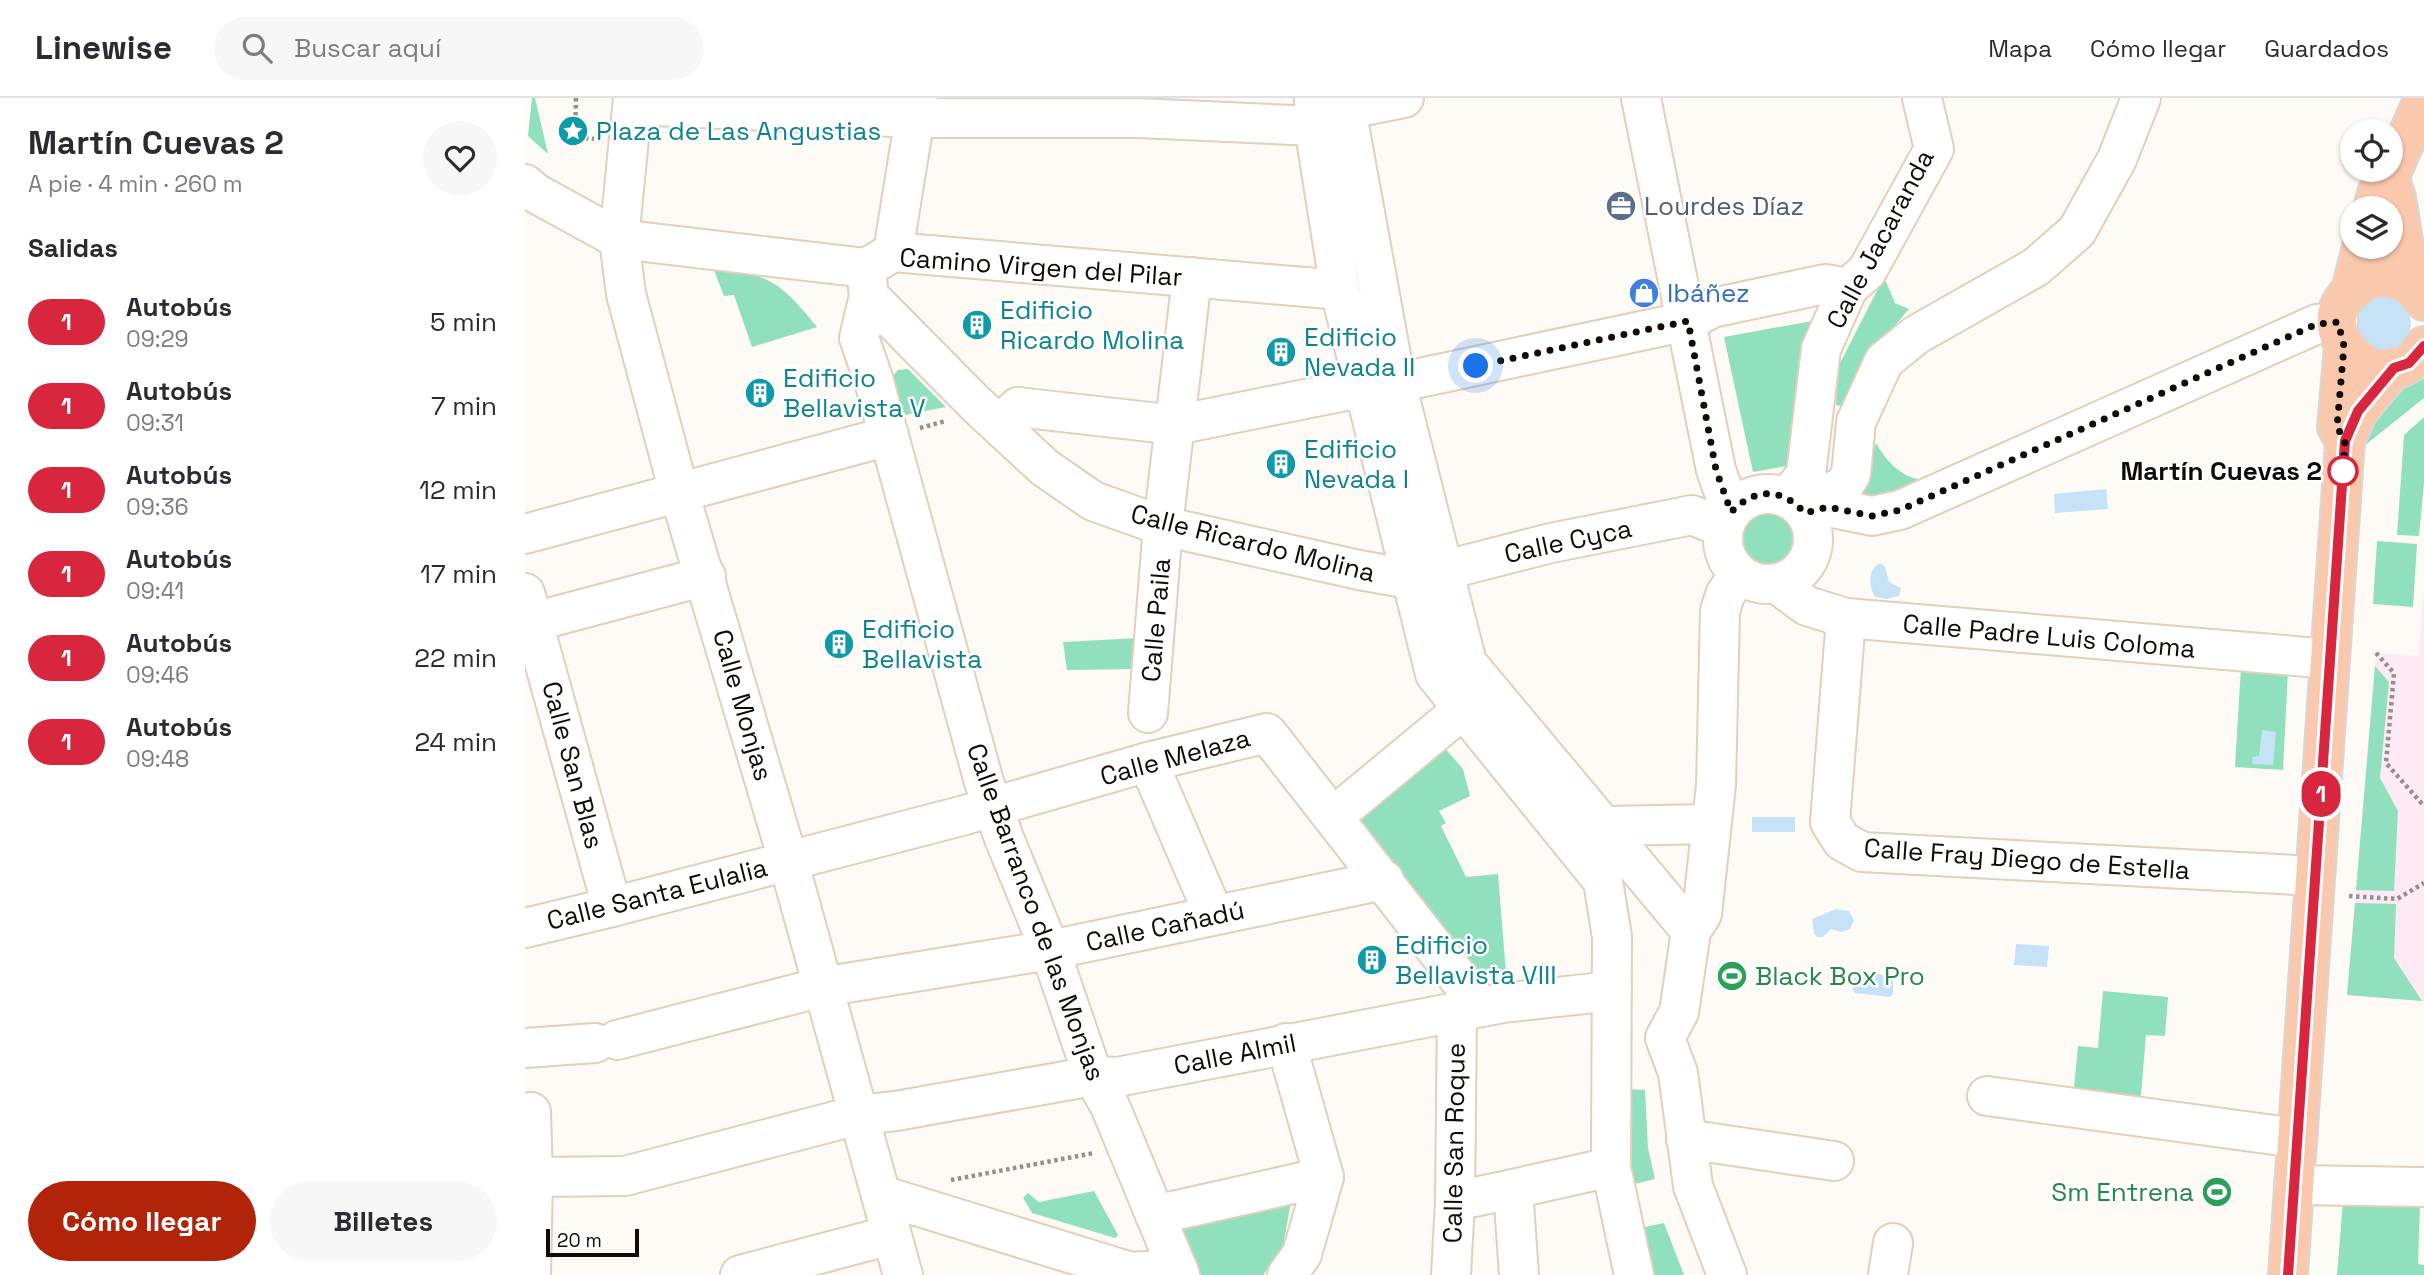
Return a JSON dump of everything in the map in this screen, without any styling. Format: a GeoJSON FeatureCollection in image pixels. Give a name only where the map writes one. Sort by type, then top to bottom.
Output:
{"type":"FeatureCollection","features":[{"type":"Feature","properties":{"kind":"main road"},"geometry":{"type":"LineString","coordinates":[[2417,293],[2396,197],[2381,193],[2424,98]]}},
{"type":"Feature","properties":{"kind":"main road"},"geometry":{"type":"LineString","coordinates":[[2345,441],[2337,427],[2344,319],[2359,259]]}},
{"type":"Feature","properties":{"kind":"main road"},"geometry":{"type":"LineString","coordinates":[[2416,355],[2380,369],[2365,366],[2353,358],[2344,319],[2365,281],[2380,277],[2396,279],[2417,293]]}},
{"type":"Feature","properties":{"kind":"main road"},"geometry":{"type":"LineString","coordinates":[[2288,1275],[2345,441],[2358,411],[2416,355]]}},
{"type":"Feature","properties":{"kind":"street"},"geometry":{"type":"LineString","coordinates":[[633,101],[917,108],[1138,118],[1329,108],[1404,98]]}},
{"type":"Feature","properties":{"kind":"street"},"geometry":{"type":"LineString","coordinates":[[1641,98],[1728,520]]}},
{"type":"Feature","properties":{"kind":"street","name":"Calle Jacaranda"},"geometry":{"type":"LineString","coordinates":[[1797,505],[1806,474],[1821,349],[1848,288],[1867,271],[1934,149],[1922,98]]}},
{"type":"Feature","properties":{"kind":"street"},"geometry":{"type":"LineString","coordinates":[[1797,505],[1843,487],[1851,474],[1856,422],[1884,361],[1916,335],[2036,267],[2077,231],[2117,159],[2141,98]]}},
{"type":"Feature","properties":{"kind":"street","name":"Calle Monjas"},"geometry":{"type":"LineString","coordinates":[[633,101],[619,239],[626,294],[680,492],[789,860],[902,1275]]}},
{"type":"Feature","properties":{"kind":"street","name":"Calle Barranco de las Monjas"},"geometry":{"type":"LineString","coordinates":[[917,108],[859,338],[873,378],[992,807],[1050,950],[1093,1076],[1109,1106],[1179,1272]]}},
{"type":"Feature","properties":{"kind":"street"},"geometry":{"type":"LineString","coordinates":[[1329,108],[1340,290],[1381,385]]}},
{"type":"Feature","properties":{"kind":"street"},"geometry":{"type":"LineString","coordinates":[[1329,108],[1381,385],[1426,575],[1435,674],[1603,881],[1612,937],[1611,1167],[1634,1275]]}},
{"type":"Feature","properties":{"kind":"street"},"geometry":{"type":"LineString","coordinates":[[529,200],[619,239]]}},
{"type":"Feature","properties":{"kind":"street","name":"Camino Virgen del Pilar"},"geometry":{"type":"LineString","coordinates":[[619,239],[876,272],[1192,277],[1340,290]]}},
{"type":"Feature","properties":{"kind":"street","name":"Calle Ricardo Molina"},"geometry":{"type":"LineString","coordinates":[[876,272],[910,337],[1044,467],[1093,501],[1163,526],[1359,570],[1426,575]]}},
{"type":"Feature","properties":{"kind":"street","name":"Calle Paila"},"geometry":{"type":"LineString","coordinates":[[1148,713],[1163,526],[1192,277]]}},
{"type":"Feature","properties":{"kind":"street"},"geometry":{"type":"LineString","coordinates":[[999,425],[1018,407],[1176,425],[1688,321],[1712,308],[1825,285],[1848,288]]}},
{"type":"Feature","properties":{"kind":"street"},"geometry":{"type":"LineString","coordinates":[[1797,505],[1812,527],[1814,542],[1811,556],[1803,569],[1791,579],[1777,584],[1750,581],[1739,574],[1724,553],[1722,541],[1728,520],[1742,501],[1757,495],[1772,494],[1797,505],[1828,507],[1872,516],[1900,510],[2317,324],[2344,319]]}},
{"type":"Feature","properties":{"kind":"street"},"geometry":{"type":"LineString","coordinates":[[873,378],[896,344],[910,337]]}},
{"type":"Feature","properties":{"kind":"street"},"geometry":{"type":"LineString","coordinates":[[525,534],[889,436]]}},
{"type":"Feature","properties":{"kind":"street","name":"Calle Cyca"},"geometry":{"type":"LineString","coordinates":[[1426,575],[1551,543],[1692,514],[1728,520]]}},
{"type":"Feature","properties":{"kind":"street"},"geometry":{"type":"LineString","coordinates":[[1727,1275],[1693,1186],[1678,1073],[1665,1038],[1679,1012],[1691,932],[1702,914],[1716,785],[1720,611],[1725,595],[1739,574]]}},
{"type":"Feature","properties":{"kind":"street"},"geometry":{"type":"LineString","coordinates":[[1426,575],[1467,663],[1691,932]]}},
{"type":"Feature","properties":{"kind":"street","name":"Calle San Blas"},"geometry":{"type":"LineString","coordinates":[[612,908],[537,680],[529,608],[706,576]]}},
{"type":"Feature","properties":{"kind":"street","name":"Calle Padre Luis Coloma"},"geometry":{"type":"LineString","coordinates":[[1777,584],[1807,606],[1846,618],[2330,659]]}},
{"type":"Feature","properties":{"kind":"street","name":"Calle Fray Diego de Estella"},"geometry":{"type":"LineString","coordinates":[[1846,618],[1830,822],[1842,841],[1862,852],[2315,876]]}},
{"type":"Feature","properties":{"kind":"street"},"geometry":{"type":"LineString","coordinates":[[1334,816],[1462,710]]}},
{"type":"Feature","properties":{"kind":"street","name":"Calle Melaza"},"geometry":{"type":"LineString","coordinates":[[789,860],[992,807],[1149,762],[1267,733],[1384,880],[1469,1009]]}},
{"type":"Feature","properties":{"kind":"street"},"geometry":{"type":"LineString","coordinates":[[1149,762],[1214,915]]}},
{"type":"Feature","properties":{"kind":"street"},"geometry":{"type":"LineString","coordinates":[[1605,827],[1711,824]]}},
{"type":"Feature","properties":{"kind":"street","name":"Calle Santa Eulalia"},"geometry":{"type":"LineString","coordinates":[[525,928],[612,908],[789,860]]}},
{"type":"Feature","properties":{"kind":"street","name":"Calle Cañadú"},"geometry":{"type":"LineString","coordinates":[[525,1048],[606,1041],[822,987],[1050,950],[1384,880]]}},
{"type":"Feature","properties":{"kind":"street","name":"Calle Almil"},"geometry":{"type":"LineString","coordinates":[[533,1177],[625,1176],[858,1115],[896,1111],[1093,1076],[1117,1077],[1469,1009],[1612,991]]}},
{"type":"Feature","properties":{"kind":"street","name":"Calle San Roque"},"geometry":{"type":"LineString","coordinates":[[1451,1275],[1469,1009]]}},
{"type":"Feature","properties":{"kind":"street"},"geometry":{"type":"LineString","coordinates":[[1612,1033],[1665,1038]]}},
{"type":"Feature","properties":{"kind":"street"},"geometry":{"type":"LineString","coordinates":[[1286,1043],[1324,1177],[1302,1254],[1287,1275]]}},
{"type":"Feature","properties":{"kind":"street"},"geometry":{"type":"LineString","coordinates":[[1987,1096],[2296,1138]]}},
{"type":"Feature","properties":{"kind":"street"},"geometry":{"type":"LineString","coordinates":[[531,1112],[531,1275]]}},
{"type":"Feature","properties":{"kind":"street"},"geometry":{"type":"LineString","coordinates":[[1686,1139],[1834,1161]]}},
{"type":"Feature","properties":{"kind":"street"},"geometry":{"type":"LineString","coordinates":[[1455,1200],[1611,1167]]}},
{"type":"Feature","properties":{"kind":"street"},"geometry":{"type":"LineString","coordinates":[[1155,1215],[1324,1177]]}},
{"type":"Feature","properties":{"kind":"street"},"geometry":{"type":"LineString","coordinates":[[2294,1185],[2424,1187]]}},
{"type":"Feature","properties":{"kind":"street"},"geometry":{"type":"LineString","coordinates":[[1513,1189],[1519,1275]]}},
{"type":"Feature","properties":{"kind":"street"},"geometry":{"type":"LineString","coordinates":[[881,1195],[1131,1274],[1179,1272]]}},
{"type":"Feature","properties":{"kind":"street"},"geometry":{"type":"LineString","coordinates":[[740,1275],[891,1235]]}},
{"type":"Feature","properties":{"kind":"path"},"geometry":{"type":"LineString","coordinates":[[576,98],[575,137],[603,140]]}},
{"type":"Feature","properties":{"kind":"path"},"geometry":{"type":"LineString","coordinates":[[889,436],[950,420]]}},
{"type":"Feature","properties":{"kind":"path"},"geometry":{"type":"LineString","coordinates":[[2376,653],[2394,673],[2386,763],[2424,806]]}},
{"type":"Feature","properties":{"kind":"path"},"geometry":{"type":"LineString","coordinates":[[2355,896],[2397,899],[2424,883]]}},
{"type":"Feature","properties":{"kind":"path"},"geometry":{"type":"LineString","coordinates":[[950,1180],[1098,1152]]}},
{"type":"Feature","properties":{"kind":"shaded area"},"geometry":{"type":"Polygon","coordinates":[[[2424,590],[2424,1001],[2347,995],[2376,653],[2418,656],[2424,590]]]}},
{"type":"Feature","properties":{"kind":"green space"},"geometry":{"type":"Polygon","coordinates":[[[532,98],[535,98],[548,154],[528,136],[532,98]]]}},
{"type":"Feature","properties":{"kind":"green space"},"geometry":{"type":"Polygon","coordinates":[[[712,265],[748,273],[772,283],[793,299],[817,327],[752,347],[734,295],[724,296],[712,265]]]}},
{"type":"Feature","properties":{"kind":"green space"},"geometry":{"type":"Polygon","coordinates":[[[1884,277],[1895,303],[1909,309],[1869,356],[1847,407],[1836,405],[1838,367],[1884,277]]]}},
{"type":"Feature","properties":{"kind":"green space"},"geometry":{"type":"Polygon","coordinates":[[[1818,320],[1803,343],[1787,466],[1753,472],[1724,337],[1818,320]]]}},
{"type":"Feature","properties":{"kind":"green space"},"geometry":{"type":"Polygon","coordinates":[[[908,369],[946,407],[905,415],[892,377],[898,370],[908,369]]]}},
{"type":"Feature","properties":{"kind":"green space"},"geometry":{"type":"Polygon","coordinates":[[[2424,379],[2424,398],[2364,446],[2378,413],[2392,395],[2424,379]]]}},
{"type":"Feature","properties":{"kind":"green space"},"geometry":{"type":"Polygon","coordinates":[[[2424,417],[2424,483],[2419,536],[2397,535],[2404,435],[2424,417]]]}},
{"type":"Feature","properties":{"kind":"green space"},"geometry":{"type":"Polygon","coordinates":[[[1876,443],[1895,467],[1922,480],[1884,496],[1860,496],[1876,443]]]}},
{"type":"Feature","properties":{"kind":"green space"},"geometry":{"type":"Polygon","coordinates":[[[1774,513],[1784,517],[1792,525],[1796,540],[1792,555],[1784,563],[1764,567],[1754,563],[1746,555],[1742,535],[1746,525],[1754,517],[1774,513]]]}},
{"type":"Feature","properties":{"kind":"green space"},"geometry":{"type":"Polygon","coordinates":[[[2377,541],[2417,544],[2413,607],[2373,604],[2377,541]]]}},
{"type":"Feature","properties":{"kind":"green space"},"geometry":{"type":"Polygon","coordinates":[[[1139,638],[1140,669],[1067,670],[1063,642],[1139,638]]]}},
{"type":"Feature","properties":{"kind":"green space"},"geometry":{"type":"Polygon","coordinates":[[[2375,666],[2389,682],[2380,778],[2398,811],[2394,891],[2356,890],[2375,666]]]}},
{"type":"Feature","properties":{"kind":"green space"},"geometry":{"type":"Polygon","coordinates":[[[2241,667],[2288,670],[2283,770],[2235,767],[2241,667]]]}},
{"type":"Feature","properties":{"kind":"green space"},"geometry":{"type":"Polygon","coordinates":[[[1443,746],[1463,769],[1470,796],[1439,811],[1446,823],[1441,826],[1466,877],[1498,874],[1506,973],[1475,975],[1356,812],[1443,746]]]}},
{"type":"Feature","properties":{"kind":"green space"},"geometry":{"type":"Polygon","coordinates":[[[2355,903],[2396,904],[2394,958],[2422,1001],[2347,995],[2355,903]]]}},
{"type":"Feature","properties":{"kind":"green space"},"geometry":{"type":"Polygon","coordinates":[[[2103,991],[2168,997],[2165,1036],[2146,1035],[2140,1107],[2073,1098],[2078,1046],[2098,1048],[2103,991]]]}},
{"type":"Feature","properties":{"kind":"green space"},"geometry":{"type":"Polygon","coordinates":[[[1626,1089],[1645,1090],[1648,1148],[1655,1179],[1630,1185],[1626,1089]]]}},
{"type":"Feature","properties":{"kind":"green space"},"geometry":{"type":"Polygon","coordinates":[[[1094,1191],[1118,1235],[1115,1238],[1032,1213],[1023,1198],[1028,1193],[1039,1202],[1094,1191]]]}},
{"type":"Feature","properties":{"kind":"green space"},"geometry":{"type":"Polygon","coordinates":[[[1291,1201],[1283,1247],[1263,1275],[1198,1275],[1178,1223],[1291,1201]]]}},
{"type":"Feature","properties":{"kind":"green space"},"geometry":{"type":"Polygon","coordinates":[[[2343,1201],[2420,1204],[2418,1264],[2424,1265],[2424,1275],[2337,1275],[2343,1201]]]}},
{"type":"Feature","properties":{"kind":"green space"},"geometry":{"type":"Polygon","coordinates":[[[1664,1223],[1684,1275],[1645,1275],[1635,1229],[1664,1223]]]}},
{"type":"Feature","properties":{"kind":"water"},"geometry":{"type":"Polygon","coordinates":[[[2384,295],[2400,304],[2411,321],[2407,336],[2396,348],[2386,352],[2360,342],[2354,315],[2365,300],[2384,295]]]}},
{"type":"Feature","properties":{"kind":"water"},"geometry":{"type":"Polygon","coordinates":[[[2106,489],[2108,509],[2055,513],[2054,494],[2106,489]]]}},
{"type":"Feature","properties":{"kind":"water"},"geometry":{"type":"Polygon","coordinates":[[[1881,563],[1885,567],[1889,582],[1901,588],[1899,596],[1887,599],[1875,597],[1871,588],[1871,573],[1876,565],[1881,563]]]}},
{"type":"Feature","properties":{"kind":"water"},"geometry":{"type":"Polygon","coordinates":[[[2262,730],[2276,732],[2273,765],[2252,762],[2253,757],[2259,756],[2262,730]]]}},
{"type":"Feature","properties":{"kind":"water"},"geometry":{"type":"Polygon","coordinates":[[[1752,817],[1795,817],[1795,832],[1752,832],[1752,817]]]}},
{"type":"Feature","properties":{"kind":"water"},"geometry":{"type":"Polygon","coordinates":[[[1836,909],[1849,911],[1854,920],[1850,929],[1841,932],[1831,929],[1823,937],[1817,937],[1812,919],[1836,909]]]}},
{"type":"Feature","properties":{"kind":"water"},"geometry":{"type":"Polygon","coordinates":[[[2016,944],[2049,946],[2047,967],[2014,965],[2016,944]]]}},
{"type":"Feature","properties":{"kind":"water"},"geometry":{"type":"Polygon","coordinates":[[[1859,970],[1893,977],[1893,994],[1890,997],[1855,993],[1852,988],[1859,970]]]}},
{"type":"Feature","properties":{"kind":"bus line","name":"1"},"geometry":{"type":"LineString","coordinates":[[2288,1275],[2345,441],[2358,411],[2394,368],[2409,363],[2424,346]]}},
{"type":"Feature","properties":{"kind":"place","name":"Plaza de Las Angustias"},"geometry":{"type":"Point","coordinates":[573,131]}},
{"type":"Feature","properties":{"kind":"place","name":"Lourdes Díaz"},"geometry":{"type":"Point","coordinates":[1621,206]}},
{"type":"Feature","properties":{"kind":"place","name":"Ibáñez"},"geometry":{"type":"Point","coordinates":[1644,293]}},
{"type":"Feature","properties":{"kind":"place","name":"Edificio Ricardo Molina"},"geometry":{"type":"Point","coordinates":[977,325]}},
{"type":"Feature","properties":{"kind":"place","name":"Edificio Nevada II"},"geometry":{"type":"Point","coordinates":[1281,352]}},
{"type":"Feature","properties":{"kind":"place","name":"Edificio Bellavista V"},"geometry":{"type":"Point","coordinates":[760,393]}},
{"type":"Feature","properties":{"kind":"place","name":"Edificio Nevada I"},"geometry":{"type":"Point","coordinates":[1281,464]}},
{"type":"Feature","properties":{"kind":"place","name":"Martín Cuevas 2"},"geometry":{"type":"Point","coordinates":[2343,471]}},
{"type":"Feature","properties":{"kind":"place","name":"Edificio Bellavista"},"geometry":{"type":"Point","coordinates":[839,644]}},
{"type":"Feature","properties":{"kind":"place","name":"Edificio Bellavista VIII"},"geometry":{"type":"Point","coordinates":[1372,960]}},
{"type":"Feature","properties":{"kind":"place","name":"Black Box Pro"},"geometry":{"type":"Point","coordinates":[1732,976]}},
{"type":"Feature","properties":{"kind":"place","name":"Sm Entrena"},"geometry":{"type":"Point","coordinates":[2217,1192]}},
{"type":"Feature","properties":{"kind":"route"},"geometry":{"type":"LineString","coordinates":[[1476,366],[1688,321],[1716,470],[1731,512],[1742,501],[1757,495],[1772,494],[1787,498],[1805,513],[1828,507],[1872,516],[1900,510],[2317,324],[2338,322],[2339,335],[2344,346],[2337,427],[2345,441],[2343,471]]}}]}
